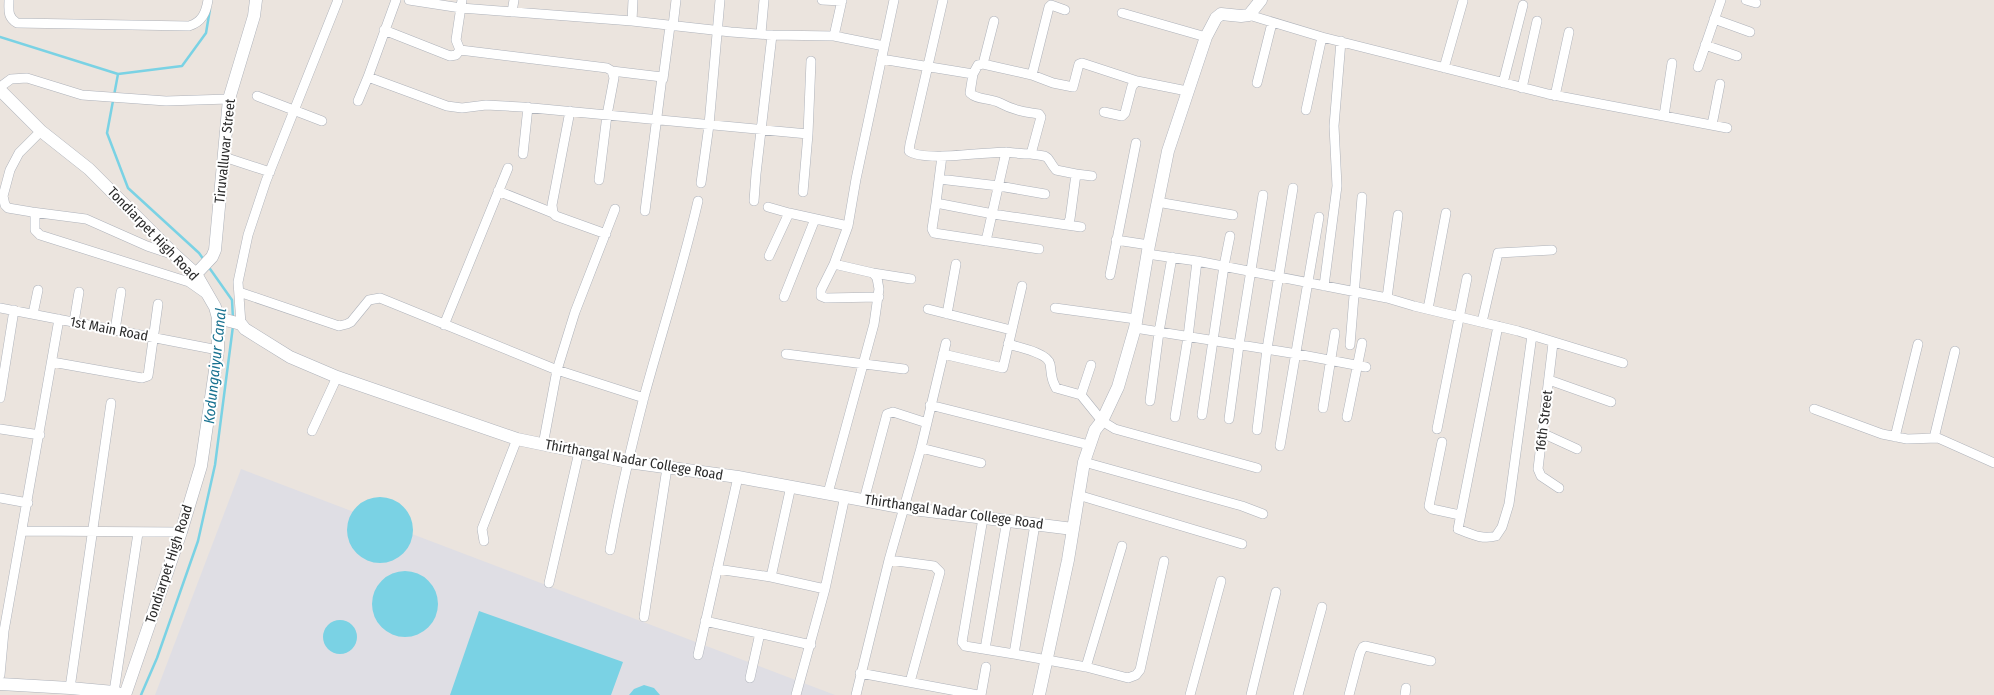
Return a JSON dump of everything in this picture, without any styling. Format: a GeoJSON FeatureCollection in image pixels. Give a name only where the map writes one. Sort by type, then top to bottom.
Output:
{"type":"FeatureCollection","features":[{"type":"Feature","properties":{"kind":"street"},"geometry":{"type":"LineString","coordinates":[[9,0],[8,12],[11,19],[17,23],[189,26],[202,20],[208,0]]}},
{"type":"Feature","properties":{"kind":"street","name":"Tiruvalluvar Street"},"geometry":{"type":"LineString","coordinates":[[198,272],[212,257],[215,250],[229,99],[254,16],[256,0]]}},
{"type":"Feature","properties":{"kind":"street"},"geometry":{"type":"LineString","coordinates":[[231,322],[239,292],[238,282],[248,235],[270,172],[338,0]]}},
{"type":"Feature","properties":{"kind":"street"},"geometry":{"type":"LineString","coordinates":[[358,101],[396,0]]}},
{"type":"Feature","properties":{"kind":"street"},"geometry":{"type":"LineString","coordinates":[[409,0],[462,4],[512,12],[632,21],[717,31],[772,35],[834,36],[884,46]]}},
{"type":"Feature","properties":{"kind":"street"},"geometry":{"type":"LineString","coordinates":[[512,12],[514,0]]}},
{"type":"Feature","properties":{"kind":"street"},"geometry":{"type":"LineString","coordinates":[[632,21],[633,0]]}},
{"type":"Feature","properties":{"kind":"street"},"geometry":{"type":"LineString","coordinates":[[645,211],[663,79],[676,0]]}},
{"type":"Feature","properties":{"kind":"street"},"geometry":{"type":"LineString","coordinates":[[701,183],[709,125],[720,0]]}},
{"type":"Feature","properties":{"kind":"street"},"geometry":{"type":"LineString","coordinates":[[761,34],[764,0]]}},
{"type":"Feature","properties":{"kind":"street"},"geometry":{"type":"LineString","coordinates":[[822,0],[842,1],[834,36]]}},
{"type":"Feature","properties":{"kind":"street"},"geometry":{"type":"LineString","coordinates":[[879,297],[826,298],[821,296],[821,290],[834,264],[848,226],[856,179],[894,0]]}},
{"type":"Feature","properties":{"kind":"street"},"geometry":{"type":"LineString","coordinates":[[943,0],[909,151],[914,155],[942,156],[1006,152],[1047,156],[1051,159],[1056,170],[1092,176]]}},
{"type":"Feature","properties":{"kind":"street"},"geometry":{"type":"LineString","coordinates":[[1249,15],[1261,0]]}},
{"type":"Feature","properties":{"kind":"street"},"geometry":{"type":"LineString","coordinates":[[1698,67],[1721,0]]}},
{"type":"Feature","properties":{"kind":"street"},"geometry":{"type":"LineString","coordinates":[[1746,0],[1756,3]]}},
{"type":"Feature","properties":{"kind":"street"},"geometry":{"type":"LineString","coordinates":[[1444,68],[1463,1]]}},
{"type":"Feature","properties":{"kind":"street"},"geometry":{"type":"LineString","coordinates":[[460,50],[456,40],[462,4]]}},
{"type":"Feature","properties":{"kind":"street"},"geometry":{"type":"LineString","coordinates":[[1503,83],[1523,4]]}},
{"type":"Feature","properties":{"kind":"street"},"geometry":{"type":"LineString","coordinates":[[1032,75],[1049,7],[1051,5],[1065,10]]}},
{"type":"Feature","properties":{"kind":"street"},"geometry":{"type":"LineString","coordinates":[[1122,13],[1206,37]]}},
{"type":"Feature","properties":{"kind":"street"},"geometry":{"type":"LineString","coordinates":[[1039,695],[1073,529],[1084,462],[1095,430],[1102,421],[1118,387],[1136,323],[1148,249],[1168,151],[1206,37],[1216,18],[1221,14],[1249,15],[1322,37],[1555,96],[1727,128]]}},
{"type":"Feature","properties":{"kind":"street"},"geometry":{"type":"LineString","coordinates":[[1714,19],[1750,32]]}},
{"type":"Feature","properties":{"kind":"street"},"geometry":{"type":"LineString","coordinates":[[983,64],[994,21]]}},
{"type":"Feature","properties":{"kind":"street"},"geometry":{"type":"LineString","coordinates":[[1522,88],[1537,21]]}},
{"type":"Feature","properties":{"kind":"street"},"geometry":{"type":"LineString","coordinates":[[1257,83],[1272,23]]}},
{"type":"Feature","properties":{"kind":"street"},"geometry":{"type":"LineString","coordinates":[[384,30],[450,56],[456,55],[460,50]]}},
{"type":"Feature","properties":{"kind":"street"},"geometry":{"type":"LineString","coordinates":[[1555,96],[1569,32]]}},
{"type":"Feature","properties":{"kind":"street"},"geometry":{"type":"LineString","coordinates":[[754,201],[772,35]]}},
{"type":"Feature","properties":{"kind":"street"},"geometry":{"type":"LineString","coordinates":[[1306,110],[1322,37]]}},
{"type":"Feature","properties":{"kind":"street"},"geometry":{"type":"LineString","coordinates":[[1324,286],[1337,186],[1334,119],[1341,41]]}},
{"type":"Feature","properties":{"kind":"street"},"geometry":{"type":"LineString","coordinates":[[1705,45],[1737,56]]}},
{"type":"Feature","properties":{"kind":"street"},"geometry":{"type":"LineString","coordinates":[[460,50],[607,68],[612,71],[660,76],[663,79]]}},
{"type":"Feature","properties":{"kind":"street"},"geometry":{"type":"LineString","coordinates":[[881,59],[973,74]]}},
{"type":"Feature","properties":{"kind":"street"},"geometry":{"type":"LineString","coordinates":[[803,192],[808,134],[811,62]]}},
{"type":"Feature","properties":{"kind":"street"},"geometry":{"type":"LineString","coordinates":[[1031,154],[1041,117],[1039,114],[1011,109],[1000,103],[974,96],[970,93],[973,74],[978,65],[983,64],[1032,75],[1071,87],[1074,85],[1079,64],[1082,63],[1137,81],[1187,91]]}},
{"type":"Feature","properties":{"kind":"street"},"geometry":{"type":"LineString","coordinates":[[1664,116],[1672,63]]}},
{"type":"Feature","properties":{"kind":"street"},"geometry":{"type":"LineString","coordinates":[[599,180],[607,115],[614,78],[612,71]]}},
{"type":"Feature","properties":{"kind":"street"},"geometry":{"type":"LineString","coordinates":[[368,77],[434,102],[452,107],[486,104],[528,107],[808,134]]}},
{"type":"Feature","properties":{"kind":"street"},"geometry":{"type":"LineString","coordinates":[[0,87],[11,79],[27,78],[82,95],[166,101],[229,99]]}},
{"type":"Feature","properties":{"kind":"street"},"geometry":{"type":"LineString","coordinates":[[1104,112],[1122,116],[1125,113],[1132,86],[1137,81]]}},
{"type":"Feature","properties":{"kind":"street"},"geometry":{"type":"LineString","coordinates":[[1712,125],[1720,84]]}},
{"type":"Feature","properties":{"kind":"street","name":"Tondiarpet High Road"},"geometry":{"type":"LineString","coordinates":[[0,90],[41,131],[89,169],[175,255],[198,272],[209,295],[231,322],[218,350],[201,466],[181,532],[121,694]]}},
{"type":"Feature","properties":{"kind":"street"},"geometry":{"type":"LineString","coordinates":[[257,96],[322,121]]}},
{"type":"Feature","properties":{"kind":"street"},"geometry":{"type":"LineString","coordinates":[[523,154],[528,107]]}},
{"type":"Feature","properties":{"kind":"street"},"geometry":{"type":"LineString","coordinates":[[553,213],[552,205],[570,111]]}},
{"type":"Feature","properties":{"kind":"street"},"geometry":{"type":"LineString","coordinates":[[41,131],[19,153],[10,170],[3,196],[5,205],[8,208],[86,219],[147,246],[175,255]]}},
{"type":"Feature","properties":{"kind":"street"},"geometry":{"type":"LineString","coordinates":[[1110,275],[1136,143]]}},
{"type":"Feature","properties":{"kind":"street"},"geometry":{"type":"LineString","coordinates":[[986,241],[1006,152]]}},
{"type":"Feature","properties":{"kind":"street"},"geometry":{"type":"LineString","coordinates":[[942,156],[932,229],[934,233],[1039,249]]}},
{"type":"Feature","properties":{"kind":"street"},"geometry":{"type":"LineString","coordinates":[[224,157],[270,172]]}},
{"type":"Feature","properties":{"kind":"street"},"geometry":{"type":"LineString","coordinates":[[444,325],[508,168]]}},
{"type":"Feature","properties":{"kind":"street"},"geometry":{"type":"LineString","coordinates":[[1067,224],[1070,219],[1076,174]]}},
{"type":"Feature","properties":{"kind":"street"},"geometry":{"type":"LineString","coordinates":[[939,179],[999,186],[1045,194]]}},
{"type":"Feature","properties":{"kind":"street"},"geometry":{"type":"LineString","coordinates":[[1257,430],[1267,349],[1293,188]]}},
{"type":"Feature","properties":{"kind":"street"},"geometry":{"type":"LineString","coordinates":[[498,190],[553,213],[556,216],[606,234]]}},
{"type":"Feature","properties":{"kind":"street"},"geometry":{"type":"LineString","coordinates":[[1230,419],[1239,345],[1263,195]]}},
{"type":"Feature","properties":{"kind":"street"},"geometry":{"type":"LineString","coordinates":[[1350,345],[1362,197]]}},
{"type":"Feature","properties":{"kind":"street"},"geometry":{"type":"LineString","coordinates":[[610,550],[628,462],[644,398],[688,247],[698,201]]}},
{"type":"Feature","properties":{"kind":"street"},"geometry":{"type":"LineString","coordinates":[[1157,202],[1233,215]]}},
{"type":"Feature","properties":{"kind":"street"},"geometry":{"type":"LineString","coordinates":[[936,203],[993,214],[1082,227]]}},
{"type":"Feature","properties":{"kind":"street"},"geometry":{"type":"LineString","coordinates":[[768,207],[848,226]]}},
{"type":"Feature","properties":{"kind":"street"},"geometry":{"type":"LineString","coordinates":[[543,445],[557,370],[575,312],[615,209]]}},
{"type":"Feature","properties":{"kind":"street"},"geometry":{"type":"LineString","coordinates":[[35,213],[35,230],[40,235],[189,282],[209,295]]}},
{"type":"Feature","properties":{"kind":"street"},"geometry":{"type":"LineString","coordinates":[[769,256],[789,213]]}},
{"type":"Feature","properties":{"kind":"street"},"geometry":{"type":"LineString","coordinates":[[1428,309],[1446,213]]}},
{"type":"Feature","properties":{"kind":"street"},"geometry":{"type":"LineString","coordinates":[[1387,298],[1398,214]]}},
{"type":"Feature","properties":{"kind":"street"},"geometry":{"type":"LineString","coordinates":[[1280,446],[1310,283],[1319,216]]}},
{"type":"Feature","properties":{"kind":"street"},"geometry":{"type":"LineString","coordinates":[[784,298],[815,219]]}},
{"type":"Feature","properties":{"kind":"street"},"geometry":{"type":"LineString","coordinates":[[1202,415],[1212,341],[1230,236]]}},
{"type":"Feature","properties":{"kind":"street"},"geometry":{"type":"LineString","coordinates":[[1116,240],[1172,257],[1310,283],[1354,293],[1387,298],[1498,326],[1623,363]]}},
{"type":"Feature","properties":{"kind":"street"},"geometry":{"type":"LineString","coordinates":[[1482,322],[1498,253],[1552,250]]}},
{"type":"Feature","properties":{"kind":"street"},"geometry":{"type":"LineString","coordinates":[[1150,401],[1159,332],[1172,257]]}},
{"type":"Feature","properties":{"kind":"street"},"geometry":{"type":"LineString","coordinates":[[1175,417],[1198,261]]}},
{"type":"Feature","properties":{"kind":"street"},"geometry":{"type":"LineString","coordinates":[[834,264],[873,274],[911,279]]}},
{"type":"Feature","properties":{"kind":"street"},"geometry":{"type":"LineString","coordinates":[[946,314],[956,264]]}},
{"type":"Feature","properties":{"kind":"street"},"geometry":{"type":"LineString","coordinates":[[828,493],[874,324],[879,297],[877,278],[873,274]]}},
{"type":"Feature","properties":{"kind":"street"},"geometry":{"type":"LineString","coordinates":[[1437,429],[1467,278]]}},
{"type":"Feature","properties":{"kind":"street"},"geometry":{"type":"LineString","coordinates":[[943,354],[1004,368],[1011,330],[1022,286]]}},
{"type":"Feature","properties":{"kind":"street"},"geometry":{"type":"LineString","coordinates":[[33,314],[38,290]]}},
{"type":"Feature","properties":{"kind":"street"},"geometry":{"type":"LineString","coordinates":[[74,322],[79,292]]}},
{"type":"Feature","properties":{"kind":"street"},"geometry":{"type":"LineString","coordinates":[[115,330],[121,292]]}},
{"type":"Feature","properties":{"kind":"street"},"geometry":{"type":"LineString","coordinates":[[239,292],[339,326],[347,324],[370,300],[376,298],[384,300],[557,370],[644,398]]}},
{"type":"Feature","properties":{"kind":"street"},"geometry":{"type":"LineString","coordinates":[[52,362],[142,378],[148,376],[158,304]]}},
{"type":"Feature","properties":{"kind":"street","name":"1st Main Road"},"geometry":{"type":"LineString","coordinates":[[0,308],[218,350]]}},
{"type":"Feature","properties":{"kind":"street"},"geometry":{"type":"LineString","coordinates":[[1055,308],[1136,323],[1159,332],[1362,366]]}},
{"type":"Feature","properties":{"kind":"street"},"geometry":{"type":"LineString","coordinates":[[928,309],[1011,330]]}},
{"type":"Feature","properties":{"kind":"street"},"geometry":{"type":"LineString","coordinates":[[0,398],[14,310]]}},
{"type":"Feature","properties":{"kind":"street"},"geometry":{"type":"LineString","coordinates":[[0,675],[2,630],[28,503],[60,319]]}},
{"type":"Feature","properties":{"kind":"street","name":"Thirthangal Nadar College Road"},"geometry":{"type":"LineString","coordinates":[[231,322],[290,357],[337,377],[517,439],[628,462],[738,477],[905,508],[1073,529]]}},
{"type":"Feature","properties":{"kind":"street"},"geometry":{"type":"LineString","coordinates":[[1498,326],[1458,529],[1478,537],[1487,538],[1496,536],[1502,527],[1509,504],[1532,336]]}},
{"type":"Feature","properties":{"kind":"street"},"geometry":{"type":"LineString","coordinates":[[1323,408],[1335,333]]}},
{"type":"Feature","properties":{"kind":"street"},"geometry":{"type":"LineString","coordinates":[[856,695],[860,673],[889,560],[921,448],[930,405],[946,343]]}},
{"type":"Feature","properties":{"kind":"street","name":"16th Street"},"geometry":{"type":"LineString","coordinates":[[1554,343],[1538,472],[1559,488]]}},
{"type":"Feature","properties":{"kind":"street"},"geometry":{"type":"LineString","coordinates":[[1008,344],[1048,358],[1050,364],[1050,378],[1056,388],[1081,395],[1102,421],[1115,429],[1257,468]]}},
{"type":"Feature","properties":{"kind":"street"},"geometry":{"type":"LineString","coordinates":[[1347,417],[1362,366],[1362,344]]}},
{"type":"Feature","properties":{"kind":"street"},"geometry":{"type":"LineString","coordinates":[[1895,437],[1918,344]]}},
{"type":"Feature","properties":{"kind":"street"},"geometry":{"type":"LineString","coordinates":[[1934,438],[1955,351]]}},
{"type":"Feature","properties":{"kind":"street"},"geometry":{"type":"LineString","coordinates":[[786,354],[904,369]]}},
{"type":"Feature","properties":{"kind":"street"},"geometry":{"type":"LineString","coordinates":[[1081,395],[1091,365]]}},
{"type":"Feature","properties":{"kind":"street"},"geometry":{"type":"LineString","coordinates":[[312,431],[337,377]]}},
{"type":"Feature","properties":{"kind":"street"},"geometry":{"type":"LineString","coordinates":[[1549,380],[1610,402]]}},
{"type":"Feature","properties":{"kind":"street"},"geometry":{"type":"LineString","coordinates":[[70,688],[111,403]]}},
{"type":"Feature","properties":{"kind":"street"},"geometry":{"type":"LineString","coordinates":[[930,405],[1089,444]]}},
{"type":"Feature","properties":{"kind":"street"},"geometry":{"type":"LineString","coordinates":[[1814,409],[1869,430],[1895,437],[1917,439],[1934,438],[1994,463]]}},
{"type":"Feature","properties":{"kind":"street"},"geometry":{"type":"LineString","coordinates":[[864,500],[887,414],[893,412],[927,423]]}},
{"type":"Feature","properties":{"kind":"street"},"geometry":{"type":"LineString","coordinates":[[0,429],[40,435]]}},
{"type":"Feature","properties":{"kind":"street"},"geometry":{"type":"LineString","coordinates":[[1542,433],[1577,449]]}},
{"type":"Feature","properties":{"kind":"street"},"geometry":{"type":"LineString","coordinates":[[484,541],[482,529],[517,439]]}},
{"type":"Feature","properties":{"kind":"street"},"geometry":{"type":"LineString","coordinates":[[1442,442],[1429,506],[1432,509],[1460,515]]}},
{"type":"Feature","properties":{"kind":"street"},"geometry":{"type":"LineString","coordinates":[[921,448],[981,463]]}},
{"type":"Feature","properties":{"kind":"street"},"geometry":{"type":"LineString","coordinates":[[549,582],[579,452]]}},
{"type":"Feature","properties":{"kind":"street"},"geometry":{"type":"LineString","coordinates":[[1084,462],[1242,506],[1263,514]]}},
{"type":"Feature","properties":{"kind":"street"},"geometry":{"type":"LineString","coordinates":[[644,617],[667,468]]}},
{"type":"Feature","properties":{"kind":"street"},"geometry":{"type":"LineString","coordinates":[[698,655],[738,477]]}},
{"type":"Feature","properties":{"kind":"street"},"geometry":{"type":"LineString","coordinates":[[771,577],[790,486]]}},
{"type":"Feature","properties":{"kind":"street"},"geometry":{"type":"LineString","coordinates":[[1078,495],[1242,544]]}},
{"type":"Feature","properties":{"kind":"street"},"geometry":{"type":"LineString","coordinates":[[796,695],[811,645],[825,589],[845,496]]}},
{"type":"Feature","properties":{"kind":"street"},"geometry":{"type":"LineString","coordinates":[[0,498],[28,503]]}},
{"type":"Feature","properties":{"kind":"street"},"geometry":{"type":"LineString","coordinates":[[983,518],[962,639],[963,644],[966,646],[1046,659],[1086,667],[1128,678],[1138,673],[1164,561]]}},
{"type":"Feature","properties":{"kind":"street"},"geometry":{"type":"LineString","coordinates":[[985,649],[1007,520]]}},
{"type":"Feature","properties":{"kind":"street"},"geometry":{"type":"LineString","coordinates":[[1014,654],[1035,524]]}},
{"type":"Feature","properties":{"kind":"street"},"geometry":{"type":"LineString","coordinates":[[22,531],[138,533],[181,532]]}},
{"type":"Feature","properties":{"kind":"street"},"geometry":{"type":"LineString","coordinates":[[0,684],[42,691],[70,688],[121,694],[138,533]]}},
{"type":"Feature","properties":{"kind":"street"},"geometry":{"type":"LineString","coordinates":[[1086,667],[1122,546]]}},
{"type":"Feature","properties":{"kind":"street"},"geometry":{"type":"LineString","coordinates":[[889,560],[934,566],[940,572],[910,682]]}},
{"type":"Feature","properties":{"kind":"street"},"geometry":{"type":"LineString","coordinates":[[717,570],[771,577],[825,589]]}},
{"type":"Feature","properties":{"kind":"street"},"geometry":{"type":"LineString","coordinates":[[1190,695],[1220,581]]}},
{"type":"Feature","properties":{"kind":"street"},"geometry":{"type":"LineString","coordinates":[[1251,695],[1276,592]]}},
{"type":"Feature","properties":{"kind":"street"},"geometry":{"type":"LineString","coordinates":[[1298,695],[1322,607]]}},
{"type":"Feature","properties":{"kind":"street"},"geometry":{"type":"LineString","coordinates":[[705,621],[811,645]]}},
{"type":"Feature","properties":{"kind":"street"},"geometry":{"type":"LineString","coordinates":[[750,678],[760,633]]}},
{"type":"Feature","properties":{"kind":"street"},"geometry":{"type":"LineString","coordinates":[[1349,695],[1363,647],[1371,646],[1431,661]]}},
{"type":"Feature","properties":{"kind":"street"},"geometry":{"type":"LineString","coordinates":[[860,673],[979,695],[986,667]]}},
{"type":"Feature","properties":{"kind":"shaded area"},"geometry":{"type":"Polygon","coordinates":[[[241,469],[835,695],[155,695],[241,469]]]}},
{"type":"Feature","properties":{"kind":"water"},"geometry":{"type":"Polygon","coordinates":[[[380,497],[393,500],[403,507],[410,517],[413,530],[410,543],[403,553],[393,560],[380,563],[367,560],[357,553],[350,543],[347,530],[350,517],[357,507],[367,500],[380,497]]]}},
{"type":"Feature","properties":{"kind":"water"},"geometry":{"type":"Polygon","coordinates":[[[405,571],[418,574],[428,581],[435,591],[438,604],[435,617],[428,627],[418,634],[405,637],[392,634],[382,627],[375,617],[372,604],[375,591],[382,581],[392,574],[405,571]]]}},
{"type":"Feature","properties":{"kind":"water"},"geometry":{"type":"Polygon","coordinates":[[[479,611],[623,662],[611,695],[450,695],[479,611]]]}},
{"type":"Feature","properties":{"kind":"water"},"geometry":{"type":"Polygon","coordinates":[[[343,620],[352,625],[356,630],[356,644],[352,649],[347,653],[337,654],[333,653],[324,644],[323,634],[324,630],[333,621],[343,620]]]}},
{"type":"Feature","properties":{"kind":"water"},"geometry":{"type":"Polygon","coordinates":[[[644,685],[654,688],[660,695],[629,695],[634,689],[644,685]]]}},
{"type":"Feature","properties":{"kind":"waterway","name":"Kodungaiyur Canal"},"geometry":{"type":"LineString","coordinates":[[0,37],[118,74],[182,66],[206,33],[210,9]]}},
{"type":"Feature","properties":{"kind":"waterway","name":"Kodungaiyur Canal"},"geometry":{"type":"LineString","coordinates":[[118,74],[107,133],[128,188],[199,253],[204,260]]}},
{"type":"Feature","properties":{"kind":"waterway","name":"Kodungaiyur Canal"},"geometry":{"type":"LineString","coordinates":[[208,266],[232,300],[233,319]]}},
{"type":"Feature","properties":{"kind":"waterway","name":"Kodungaiyur Canal"},"geometry":{"type":"LineString","coordinates":[[141,695],[157,658],[198,541],[215,465],[233,326]]}}]}
